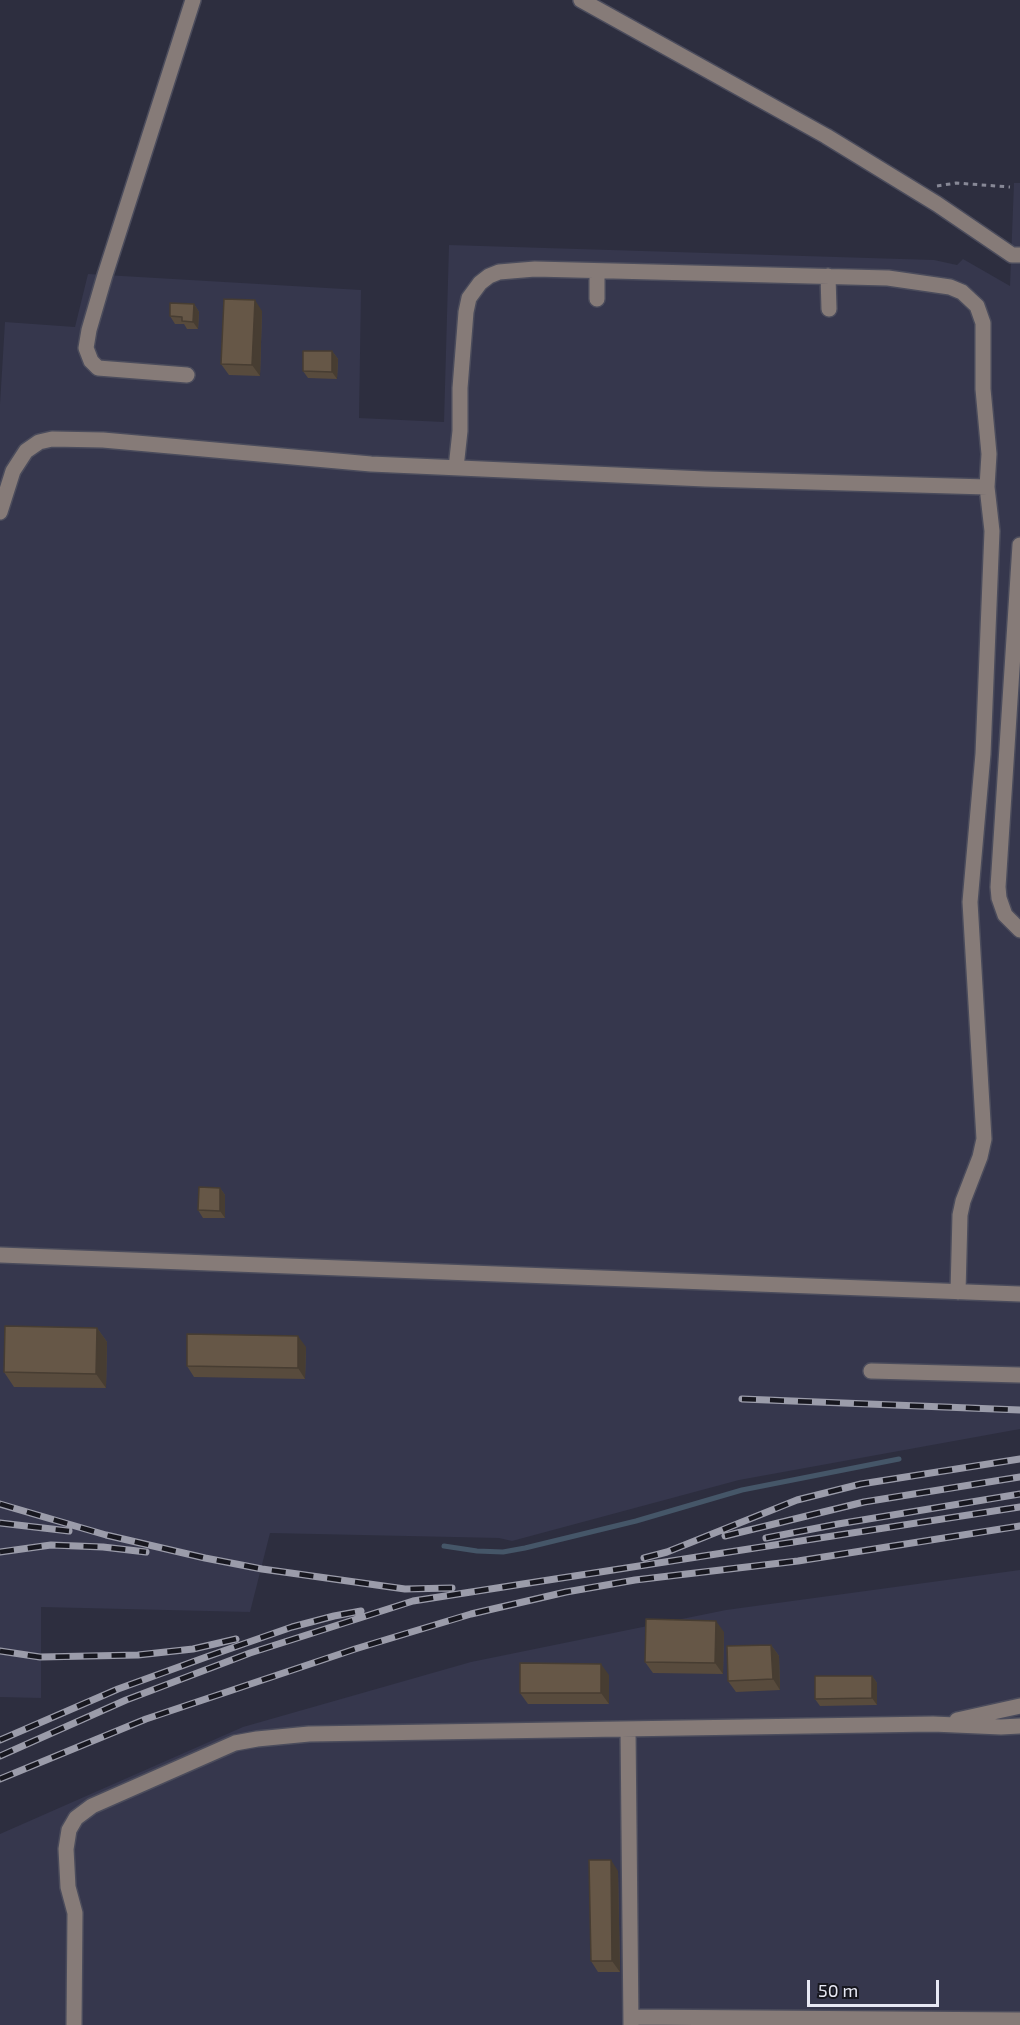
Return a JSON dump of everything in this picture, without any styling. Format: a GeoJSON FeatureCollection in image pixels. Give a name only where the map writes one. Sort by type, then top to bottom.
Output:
{"type":"FeatureCollection","features":[{"type":"Feature","properties":{"kind":"lane"},"geometry":{"type":"LineString","coordinates":[[187,375],[98,368],[91,361],[86,348],[105,275],[193,0]]}},
{"type":"Feature","properties":{"kind":"lane"},"geometry":{"type":"LineString","coordinates":[[581,0],[826,136],[919,193],[1012,255],[1020,255]]}},
{"type":"Feature","properties":{"kind":"lane"},"geometry":{"type":"LineString","coordinates":[[456,468],[466,312],[473,290],[489,276],[516,269],[888,278],[934,284],[962,292],[977,306],[983,323],[983,389],[989,454],[987,487],[992,531],[983,754],[970,902],[984,1139],[960,1215],[958,1292]]}},
{"type":"Feature","properties":{"kind":"lane"},"geometry":{"type":"LineString","coordinates":[[597,271],[597,299]]}},
{"type":"Feature","properties":{"kind":"lane"},"geometry":{"type":"LineString","coordinates":[[828,276],[829,309]]}},
{"type":"Feature","properties":{"kind":"lane"},"geometry":{"type":"LineString","coordinates":[[0,512],[13,471],[26,450],[39,442],[52,439],[103,440],[371,464],[705,479],[987,487]]}},
{"type":"Feature","properties":{"kind":"lane"},"geometry":{"type":"LineString","coordinates":[[1020,545],[998,887],[1005,915],[1020,930]]}},
{"type":"Feature","properties":{"kind":"lane"},"geometry":{"type":"LineString","coordinates":[[0,1255],[1020,1294]]}},
{"type":"Feature","properties":{"kind":"lane"},"geometry":{"type":"LineString","coordinates":[[871,1371],[1020,1375]]}},
{"type":"Feature","properties":{"kind":"lane"},"geometry":{"type":"LineString","coordinates":[[933,1724],[1020,1707]]}},
{"type":"Feature","properties":{"kind":"lane"},"geometry":{"type":"LineString","coordinates":[[74,2025],[75,1913],[68,1887],[66,1849],[69,1830],[76,1818],[92,1806],[235,1743],[309,1734],[933,1724],[1020,1726]]}},
{"type":"Feature","properties":{"kind":"lane"},"geometry":{"type":"LineString","coordinates":[[628,1729],[631,2021],[1020,2020]]}},
{"type":"Feature","properties":{"kind":"path"},"geometry":{"type":"LineString","coordinates":[[919,193],[940,185],[956,183],[1010,187]]}},
{"type":"Feature","properties":{"kind":"shaded area"},"geometry":{"type":"Polygon","coordinates":[[[1014,183],[1020,183],[1020,1429],[739,1480],[512,1541],[499,1538],[270,1533],[250,1612],[41,1607],[41,1698],[0,1697],[0,404],[5,322],[75,327],[88,274],[361,290],[359,418],[444,422],[449,245],[934,260],[957,265],[963,259],[1010,286],[1014,183]]]}},
{"type":"Feature","properties":{"kind":"shaded area"},"geometry":{"type":"Polygon","coordinates":[[[1020,1570],[1020,2025],[0,2025],[0,1834],[243,1727],[471,1662],[726,1610],[1020,1570]]]}},
{"type":"Feature","properties":{"kind":"building"},"geometry":{"type":"Polygon","coordinates":[[[224,299],[255,300],[252,365],[221,364],[224,299]]]}},
{"type":"Feature","properties":{"kind":"building"},"geometry":{"type":"Polygon","coordinates":[[[170,303],[194,304],[193,322],[182,321],[182,317],[170,316],[170,303]]]}},
{"type":"Feature","properties":{"kind":"building"},"geometry":{"type":"Polygon","coordinates":[[[303,351],[332,351],[332,372],[303,371],[303,351]]]}},
{"type":"Feature","properties":{"kind":"building"},"geometry":{"type":"Polygon","coordinates":[[[199,1187],[220,1188],[220,1211],[198,1210],[199,1187]]]}},
{"type":"Feature","properties":{"kind":"building"},"geometry":{"type":"Polygon","coordinates":[[[5,1326],[97,1328],[96,1374],[4,1372],[5,1326]]]}},
{"type":"Feature","properties":{"kind":"building"},"geometry":{"type":"Polygon","coordinates":[[[187,1334],[298,1336],[298,1368],[187,1366],[187,1334]]]}},
{"type":"Feature","properties":{"kind":"building"},"geometry":{"type":"Polygon","coordinates":[[[646,1619],[716,1621],[715,1663],[645,1662],[646,1619]]]}},
{"type":"Feature","properties":{"kind":"building"},"geometry":{"type":"Polygon","coordinates":[[[771,1645],[773,1679],[728,1681],[727,1646],[771,1645]]]}},
{"type":"Feature","properties":{"kind":"building"},"geometry":{"type":"Polygon","coordinates":[[[520,1663],[601,1664],[601,1693],[520,1693],[520,1663]]]}},
{"type":"Feature","properties":{"kind":"building"},"geometry":{"type":"Polygon","coordinates":[[[815,1676],[872,1676],[872,1698],[815,1699],[815,1676]]]}},
{"type":"Feature","properties":{"kind":"building"},"geometry":{"type":"Polygon","coordinates":[[[589,1860],[611,1860],[612,1961],[591,1961],[589,1860]]]}},
{"type":"Feature","properties":{"kind":"waterway"},"geometry":{"type":"LineString","coordinates":[[444,1546],[503,1552],[525,1548],[636,1521],[742,1490],[899,1459]]}},
{"type":"Feature","properties":{"kind":"railway"},"geometry":{"type":"LineString","coordinates":[[742,1399],[1020,1410]]}},
{"type":"Feature","properties":{"kind":"railway"},"geometry":{"type":"LineString","coordinates":[[644,1558],[667,1552],[797,1500],[861,1484],[1020,1459]]}},
{"type":"Feature","properties":{"kind":"railway"},"geometry":{"type":"LineString","coordinates":[[725,1536],[864,1502],[1020,1477]]}},
{"type":"Feature","properties":{"kind":"railway"},"geometry":{"type":"LineString","coordinates":[[766,1538],[1020,1494]]}},
{"type":"Feature","properties":{"kind":"railway"},"geometry":{"type":"LineString","coordinates":[[0,1504],[106,1535],[262,1569],[405,1589],[452,1588]]}},
{"type":"Feature","properties":{"kind":"railway"},"geometry":{"type":"LineString","coordinates":[[0,1756],[126,1700],[250,1653],[413,1601],[1020,1507]]}},
{"type":"Feature","properties":{"kind":"railway"},"geometry":{"type":"LineString","coordinates":[[0,1523],[69,1531]]}},
{"type":"Feature","properties":{"kind":"railway"},"geometry":{"type":"LineString","coordinates":[[0,1779],[146,1719],[355,1649],[471,1614],[566,1592],[635,1580],[798,1561],[1020,1526]]}},
{"type":"Feature","properties":{"kind":"railway"},"geometry":{"type":"LineString","coordinates":[[0,1552],[51,1545],[103,1547],[146,1552]]}},
{"type":"Feature","properties":{"kind":"railway"},"geometry":{"type":"LineString","coordinates":[[0,1740],[118,1689],[209,1656],[292,1627],[361,1611]]}},
{"type":"Feature","properties":{"kind":"railway"},"geometry":{"type":"LineString","coordinates":[[0,1651],[40,1657],[138,1655],[193,1649],[236,1639]]}}]}
